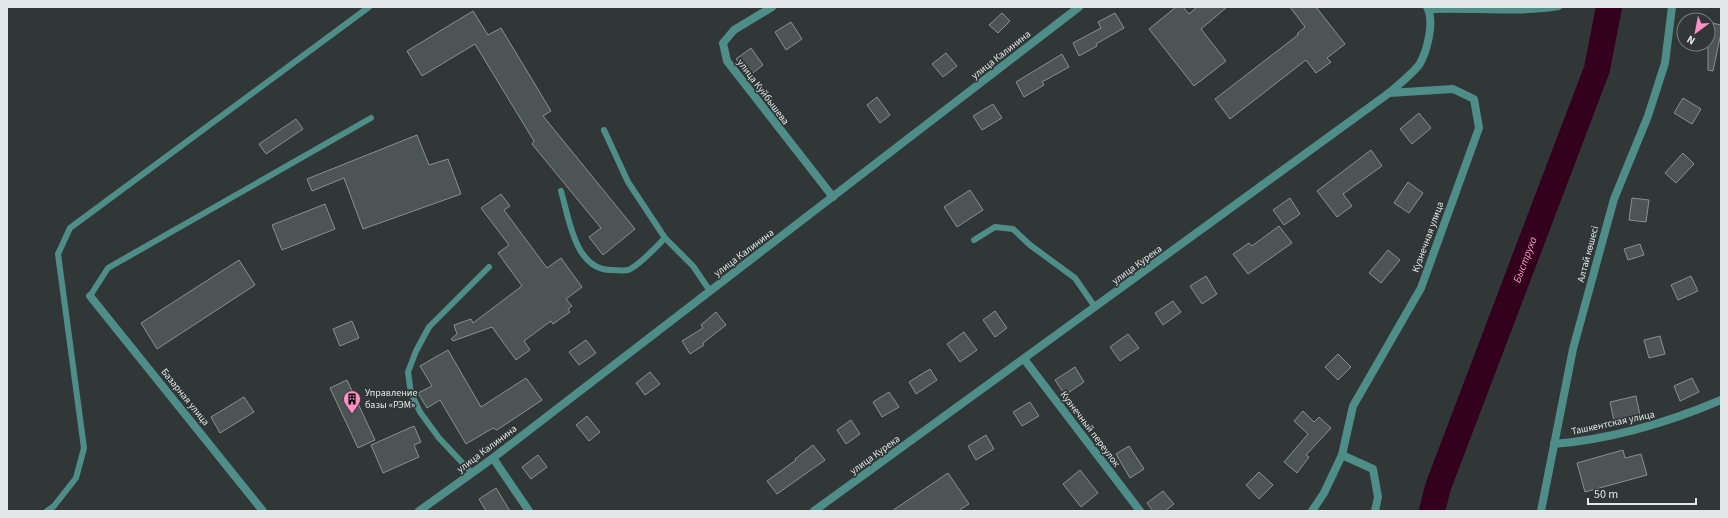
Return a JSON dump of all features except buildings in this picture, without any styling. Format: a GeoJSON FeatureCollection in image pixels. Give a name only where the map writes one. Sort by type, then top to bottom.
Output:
{"type":"FeatureCollection","features":[{"type":"Feature","properties":{"kind":"street","name":"улица Куйбышева"},"geometry":{"type":"LineString","coordinates":[[772,7],[734,30],[723,43],[727,61],[833,197]]}},
{"type":"Feature","properties":{"kind":"street","name":"улица Калинина"},"geometry":{"type":"LineString","coordinates":[[419,511],[493,458],[1079,7]]}},
{"type":"Feature","properties":{"kind":"street","name":"Алтай көшесі"},"geometry":{"type":"LineString","coordinates":[[1541,511],[1572,349],[1614,199],[1648,116],[1665,63],[1672,7]]}},
{"type":"Feature","properties":{"kind":"street","name":"улица Курека"},"geometry":{"type":"LineString","coordinates":[[814,511],[1389,94],[1419,65],[1427,44],[1430,28],[1428,9]]}},
{"type":"Feature","properties":{"kind":"street","name":"Кузнечная улица"},"geometry":{"type":"LineString","coordinates":[[1312,511],[1324,494],[1342,455],[1353,406],[1421,288],[1479,128],[1474,99],[1453,89],[1389,94]]}},
{"type":"Feature","properties":{"kind":"street","name":"Базарная улица"},"geometry":{"type":"LineString","coordinates":[[90,296],[264,511]]}},
{"type":"Feature","properties":{"kind":"street","name":"Кузнечный переулок"},"geometry":{"type":"LineString","coordinates":[[1024,359],[1140,511]]}},
{"type":"Feature","properties":{"kind":"street","name":"Ташкентская улица"},"geometry":{"type":"LineString","coordinates":[[1554,444],[1583,442],[1648,428],[1694,412],[1721,400]]}},
{"type":"Feature","properties":{"kind":"street"},"geometry":{"type":"LineString","coordinates":[[1342,455],[1373,469],[1378,498],[1375,511]]}},
{"type":"Feature","properties":{"kind":"street"},"geometry":{"type":"LineString","coordinates":[[493,458],[529,511]]}},
{"type":"Feature","properties":{"kind":"lane"},"geometry":{"type":"LineString","coordinates":[[47,511],[54,506],[76,478],[84,448],[58,254],[70,228],[369,7]]}},
{"type":"Feature","properties":{"kind":"lane"},"geometry":{"type":"LineString","coordinates":[[1428,9],[1540,10],[1559,7]]}},
{"type":"Feature","properties":{"kind":"lane"},"geometry":{"type":"LineString","coordinates":[[90,296],[108,268],[371,118]]}},
{"type":"Feature","properties":{"kind":"lane"},"geometry":{"type":"LineString","coordinates":[[604,130],[628,182],[665,238],[693,266],[710,291]]}},
{"type":"Feature","properties":{"kind":"lane"},"geometry":{"type":"LineString","coordinates":[[561,191],[576,245],[587,261],[605,271],[628,270],[665,238]]}},
{"type":"Feature","properties":{"kind":"lane"},"geometry":{"type":"LineString","coordinates":[[974,240],[995,227],[1012,229],[1030,245],[1075,278],[1096,307]]}},
{"type":"Feature","properties":{"kind":"lane"},"geometry":{"type":"LineString","coordinates":[[472,473],[439,438],[420,412],[411,393],[408,372],[416,351],[429,328],[489,267]]}},
{"type":"Feature","properties":{"kind":"waterway","name":"Быструха"},"geometry":{"type":"LineString","coordinates":[[1432,511],[1438,487],[1597,69],[1609,7]]}},
{"type":"Feature","properties":{"kind":"place","name":"Управление базы «РЭМ»"},"geometry":{"type":"Point","coordinates":[352,414]}}]}
